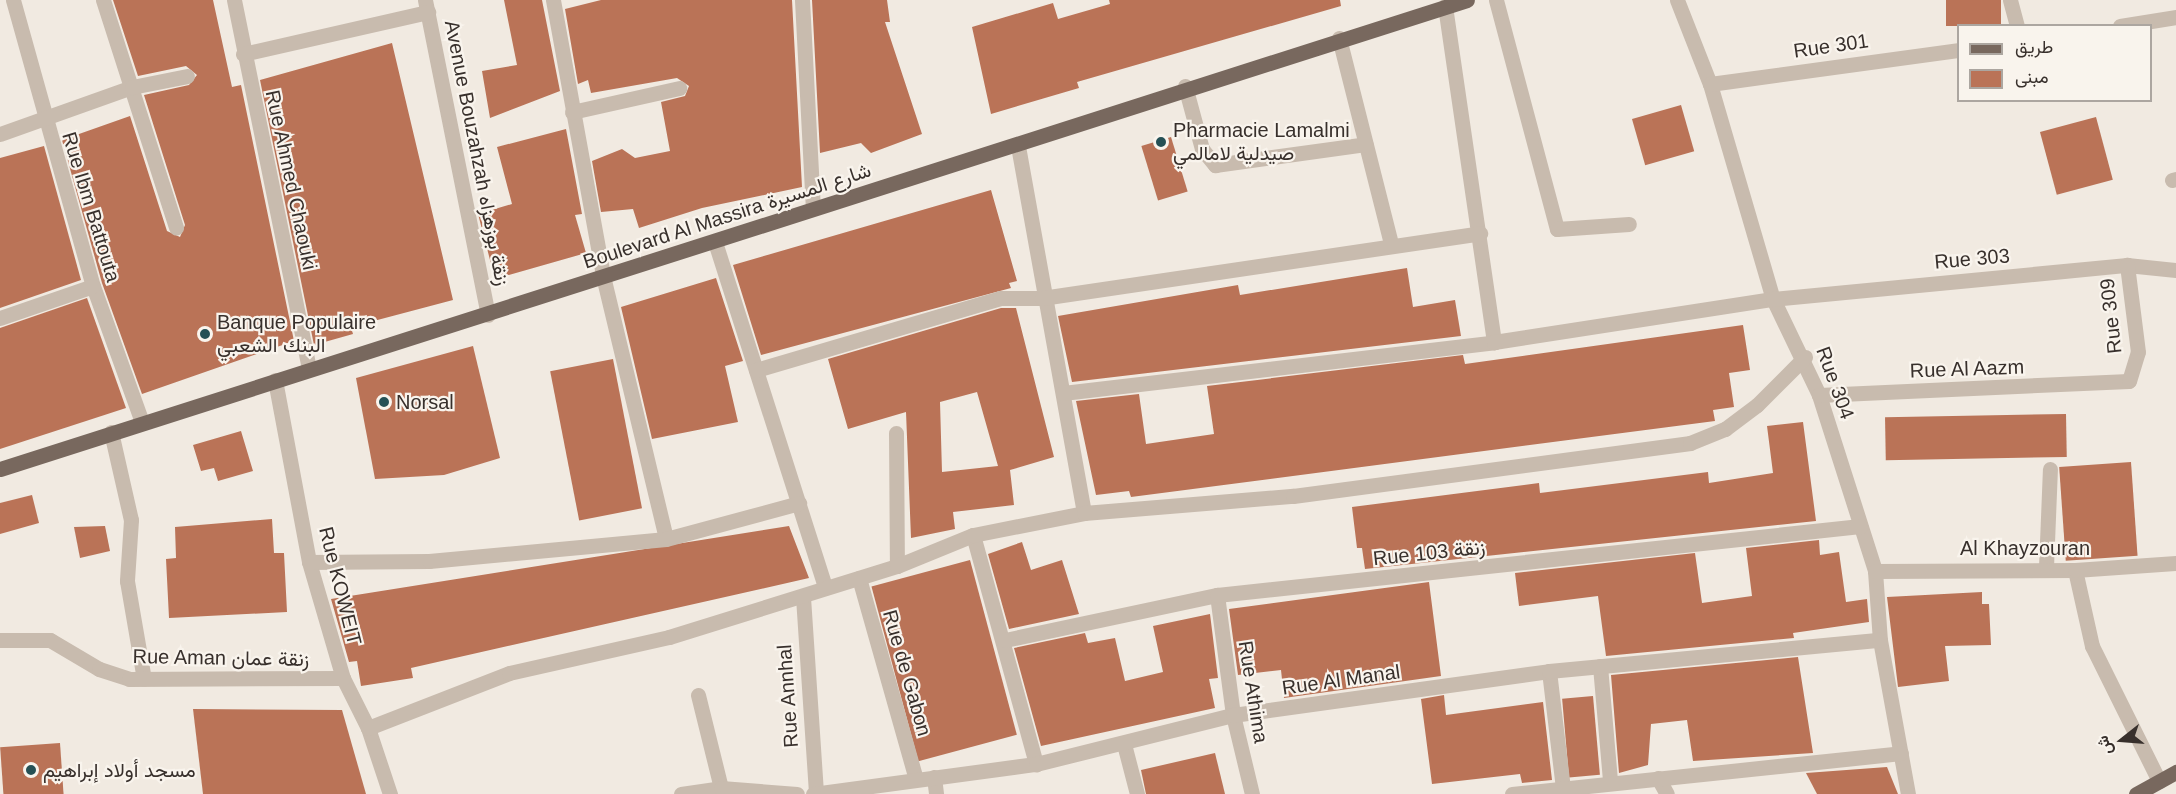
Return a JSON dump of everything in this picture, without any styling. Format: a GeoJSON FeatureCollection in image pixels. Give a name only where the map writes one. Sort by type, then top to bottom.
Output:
{"type":"FeatureCollection","features":[{"type":"Feature","properties":{"kind":"main road","name":"Boulevard Al Massira شارع المسيرة"},"geometry":{"type":"LineString","coordinates":[[0,469],[309,368],[488,315],[813,208],[1018,146],[1185,86],[1467,0]]}},
{"type":"Feature","properties":{"kind":"main road"},"geometry":{"type":"LineString","coordinates":[[2136,794],[2176,772]]}},
{"type":"Feature","properties":{"kind":"street","name":"Rue Ibm Battouta"},"geometry":{"type":"LineString","coordinates":[[13,0],[42,118],[93,286],[142,422]]}},
{"type":"Feature","properties":{"kind":"street"},"geometry":{"type":"LineString","coordinates":[[103,0],[176,228]]}},
{"type":"Feature","properties":{"kind":"street","name":"Rue Ahmed Chaouki"},"geometry":{"type":"LineString","coordinates":[[234,0],[243,54],[309,368]]}},
{"type":"Feature","properties":{"kind":"street"},"geometry":{"type":"LineString","coordinates":[[553,0],[603,276],[666,539]]}},
{"type":"Feature","properties":{"kind":"street"},"geometry":{"type":"LineString","coordinates":[[802,0],[813,208]]}},
{"type":"Feature","properties":{"kind":"street"},"geometry":{"type":"LineString","coordinates":[[1496,0],[1557,229],[1629,224]]}},
{"type":"Feature","properties":{"kind":"street","name":"Rue 304"},"geometry":{"type":"LineString","coordinates":[[1677,0],[1710,84],[1773,299],[1805,357],[1875,571],[1880,640],[1908,794]]}},
{"type":"Feature","properties":{"kind":"street"},"geometry":{"type":"LineString","coordinates":[[2010,0],[2016,24]]}},
{"type":"Feature","properties":{"kind":"street"},"geometry":{"type":"LineString","coordinates":[[243,54],[427,6]]}},
{"type":"Feature","properties":{"kind":"street","name":"Avenue Bouzahzah زنقة بوزهزاه"},"geometry":{"type":"LineString","coordinates":[[427,6],[488,315]]}},
{"type":"Feature","properties":{"kind":"street"},"geometry":{"type":"LineString","coordinates":[[1445,6],[1494,342]]}},
{"type":"Feature","properties":{"kind":"street"},"geometry":{"type":"LineString","coordinates":[[2131,24],[2176,16]]}},
{"type":"Feature","properties":{"kind":"street"},"geometry":{"type":"LineString","coordinates":[[1339,38],[1391,243]]}},
{"type":"Feature","properties":{"kind":"street","name":"Rue 301"},"geometry":{"type":"LineString","coordinates":[[1710,84],[1957,50]]}},
{"type":"Feature","properties":{"kind":"street"},"geometry":{"type":"LineString","coordinates":[[0,134],[132,87],[187,76]]}},
{"type":"Feature","properties":{"kind":"street"},"geometry":{"type":"LineString","coordinates":[[1185,86],[1202,149],[1215,165],[1366,144]]}},
{"type":"Feature","properties":{"kind":"street"},"geometry":{"type":"LineString","coordinates":[[572,112],[679,88]]}},
{"type":"Feature","properties":{"kind":"street"},"geometry":{"type":"LineString","coordinates":[[1018,146],[1042,298],[1063,393],[1084,513]]}},
{"type":"Feature","properties":{"kind":"street"},"geometry":{"type":"LineString","coordinates":[[756,370],[1000,298],[1042,298],[1391,243],[1480,234]]}},
{"type":"Feature","properties":{"kind":"street"},"geometry":{"type":"LineString","coordinates":[[715,242],[825,587]]}},
{"type":"Feature","properties":{"kind":"street","name":"Rue 303"},"geometry":{"type":"LineString","coordinates":[[1063,393],[1494,342],[1773,299],[2127,265],[2176,270]]}},
{"type":"Feature","properties":{"kind":"street","name":"Rue 309"},"geometry":{"type":"LineString","coordinates":[[2116,385],[2129,381],[2137,367],[2127,265]]}},
{"type":"Feature","properties":{"kind":"street"},"geometry":{"type":"LineString","coordinates":[[0,318],[93,286]]}},
{"type":"Feature","properties":{"kind":"street"},"geometry":{"type":"LineString","coordinates":[[368,728],[509,672],[669,637],[897,566],[974,535],[1084,513],[1293,496],[1675,447],[1725,429],[1805,357]]}},
{"type":"Feature","properties":{"kind":"street","name":"Rue KOWEIT"},"geometry":{"type":"LineString","coordinates":[[275,380],[309,562],[343,678],[368,728],[390,794]]}},
{"type":"Feature","properties":{"kind":"street","name":"Rue Al Aazm"},"geometry":{"type":"LineString","coordinates":[[1819,395],[2116,385]]}},
{"type":"Feature","properties":{"kind":"street"},"geometry":{"type":"LineString","coordinates":[[111,432],[131,520],[127,581],[144,679]]}},
{"type":"Feature","properties":{"kind":"street"},"geometry":{"type":"LineString","coordinates":[[896,432],[897,566]]}},
{"type":"Feature","properties":{"kind":"street"},"geometry":{"type":"LineString","coordinates":[[2046,567],[2050,469]]}},
{"type":"Feature","properties":{"kind":"street"},"geometry":{"type":"LineString","coordinates":[[309,562],[429,561],[666,539],[799,503]]}},
{"type":"Feature","properties":{"kind":"street","name":"Rue 103 زنقة"},"geometry":{"type":"LineString","coordinates":[[1005,639],[1217,595],[1860,526]]}},
{"type":"Feature","properties":{"kind":"street"},"geometry":{"type":"LineString","coordinates":[[974,535],[982,579],[1005,639],[1036,764]]}},
{"type":"Feature","properties":{"kind":"street","name":"Al Khayzouran"},"geometry":{"type":"LineString","coordinates":[[1875,571],[2046,567],[2075,570],[2176,563]]}},
{"type":"Feature","properties":{"kind":"street"},"geometry":{"type":"LineString","coordinates":[[2075,570],[2092,646],[2159,781]]}},
{"type":"Feature","properties":{"kind":"street","name":"Rue de Gabon"},"geometry":{"type":"LineString","coordinates":[[859,578],[916,779]]}},
{"type":"Feature","properties":{"kind":"street","name":"Rue Athima"},"geometry":{"type":"LineString","coordinates":[[1217,595],[1233,715],[1252,794]]}},
{"type":"Feature","properties":{"kind":"street","name":"Rue Annhal"},"geometry":{"type":"LineString","coordinates":[[803,597],[814,793]]}},
{"type":"Feature","properties":{"kind":"street","name":"Rue Aman زنقة عمان"},"geometry":{"type":"LineString","coordinates":[[0,640],[50,640],[118,677],[144,679],[343,678]]}},
{"type":"Feature","properties":{"kind":"street","name":"Rue Al Manal"},"geometry":{"type":"LineString","coordinates":[[814,793],[1036,764],[1124,744],[1233,715],[1549,671],[1880,640]]}},
{"type":"Feature","properties":{"kind":"street"},"geometry":{"type":"LineString","coordinates":[[1600,666],[1610,781]]}},
{"type":"Feature","properties":{"kind":"street"},"geometry":{"type":"LineString","coordinates":[[1549,671],[1563,788]]}},
{"type":"Feature","properties":{"kind":"street"},"geometry":{"type":"LineString","coordinates":[[698,695],[721,788]]}},
{"type":"Feature","properties":{"kind":"street"},"geometry":{"type":"LineString","coordinates":[[1124,744],[1137,794]]}},
{"type":"Feature","properties":{"kind":"street"},"geometry":{"type":"LineString","coordinates":[[1512,794],[1610,781],[1901,753]]}},
{"type":"Feature","properties":{"kind":"street"},"geometry":{"type":"LineString","coordinates":[[934,777],[936,794]]}},
{"type":"Feature","properties":{"kind":"street"},"geometry":{"type":"LineString","coordinates":[[1658,778],[1667,794]]}},
{"type":"Feature","properties":{"kind":"street"},"geometry":{"type":"LineString","coordinates":[[681,794],[721,788],[797,794]]}},
{"type":"Feature","properties":{"kind":"building"},"geometry":{"type":"Polygon","coordinates":[[[113,0],[213,0],[232,87],[241,85],[294,341],[142,394],[102,283],[62,140],[130,116],[167,231],[180,237],[185,225],[144,95],[189,85],[197,75],[186,66],[138,76],[113,0]]]}},
{"type":"Feature","properties":{"kind":"building"},"geometry":{"type":"Polygon","coordinates":[[[504,0],[542,0],[560,91],[490,118],[482,71],[517,65],[504,0]]]}},
{"type":"Feature","properties":{"kind":"building"},"geometry":{"type":"Polygon","coordinates":[[[601,0],[792,0],[802,187],[702,208],[639,228],[633,209],[601,212],[592,161],[622,149],[635,158],[670,151],[661,102],[685,96],[689,86],[677,78],[591,93],[588,80],[578,84],[565,9],[601,0]]]}},
{"type":"Feature","properties":{"kind":"building"},"geometry":{"type":"Polygon","coordinates":[[[812,0],[887,0],[890,22],[885,22],[922,134],[871,153],[861,143],[820,153],[812,0]]]}},
{"type":"Feature","properties":{"kind":"building"},"geometry":{"type":"Polygon","coordinates":[[[1109,0],[1340,0],[1341,6],[1077,82],[1079,88],[991,114],[972,27],[1053,3],[1058,19],[1110,4],[1109,0]]]}},
{"type":"Feature","properties":{"kind":"building"},"geometry":{"type":"Polygon","coordinates":[[[1946,0],[2001,0],[2001,24],[1946,26],[1946,0]]]}},
{"type":"Feature","properties":{"kind":"building"},"geometry":{"type":"Polygon","coordinates":[[[392,43],[453,300],[351,327],[353,334],[314,345],[260,80],[392,43]]]}},
{"type":"Feature","properties":{"kind":"building"},"geometry":{"type":"Polygon","coordinates":[[[1681,105],[1694,151],[1645,165],[1632,119],[1681,105]]]}},
{"type":"Feature","properties":{"kind":"building"},"geometry":{"type":"Polygon","coordinates":[[[2096,117],[2113,180],[2057,195],[2040,132],[2096,117]]]}},
{"type":"Feature","properties":{"kind":"building"},"geometry":{"type":"Polygon","coordinates":[[[566,129],[582,214],[575,215],[586,253],[495,279],[478,214],[512,204],[497,147],[566,129]]]}},
{"type":"Feature","properties":{"kind":"building"},"geometry":{"type":"Polygon","coordinates":[[[1171,137],[1188,192],[1158,201],[1141,146],[1171,137]]]}},
{"type":"Feature","properties":{"kind":"building"},"geometry":{"type":"Polygon","coordinates":[[[44,146],[81,280],[0,308],[0,158],[44,146]]]}},
{"type":"Feature","properties":{"kind":"building"},"geometry":{"type":"Polygon","coordinates":[[[991,190],[1017,281],[1009,283],[1011,288],[761,355],[733,265],[991,190]]]}},
{"type":"Feature","properties":{"kind":"building"},"geometry":{"type":"Polygon","coordinates":[[[1407,268],[1413,307],[1455,300],[1461,336],[1072,382],[1058,316],[1238,285],[1240,295],[1407,268]]]}},
{"type":"Feature","properties":{"kind":"building"},"geometry":{"type":"Polygon","coordinates":[[[716,278],[743,361],[725,366],[738,422],[652,439],[621,307],[716,278]]]}},
{"type":"Feature","properties":{"kind":"building"},"geometry":{"type":"Polygon","coordinates":[[[87,298],[126,408],[0,449],[0,328],[87,298]]]}},
{"type":"Feature","properties":{"kind":"building"},"geometry":{"type":"Polygon","coordinates":[[[1001,308],[1016,308],[1054,457],[1010,470],[1014,505],[953,512],[955,529],[911,538],[906,412],[848,429],[828,359],[1001,308]],[[977,392],[940,402],[942,472],[998,466],[977,392]]]}},
{"type":"Feature","properties":{"kind":"building"},"geometry":{"type":"Polygon","coordinates":[[[1743,325],[1750,370],[1729,373],[1734,407],[1713,410],[1715,421],[1131,497],[1129,491],[1096,495],[1076,401],[1139,394],[1146,444],[1214,434],[1207,386],[1463,355],[1465,364],[1743,325]]]}},
{"type":"Feature","properties":{"kind":"building"},"geometry":{"type":"Polygon","coordinates":[[[473,346],[500,458],[444,475],[375,479],[356,378],[473,346]]]}},
{"type":"Feature","properties":{"kind":"building"},"geometry":{"type":"Polygon","coordinates":[[[613,359],[642,508],[579,520],[550,371],[613,359]]]}},
{"type":"Feature","properties":{"kind":"building"},"geometry":{"type":"Polygon","coordinates":[[[2066,414],[2067,457],[1886,460],[1885,417],[2066,414]]]}},
{"type":"Feature","properties":{"kind":"building"},"geometry":{"type":"Polygon","coordinates":[[[1803,422],[1816,521],[1365,569],[1362,548],[1357,548],[1352,507],[1539,483],[1540,493],[1708,472],[1709,483],[1773,473],[1767,426],[1803,422]]]}},
{"type":"Feature","properties":{"kind":"building"},"geometry":{"type":"Polygon","coordinates":[[[241,431],[253,471],[218,481],[214,468],[201,471],[193,445],[241,431]]]}},
{"type":"Feature","properties":{"kind":"building"},"geometry":{"type":"Polygon","coordinates":[[[2131,462],[2138,556],[2066,561],[2059,467],[2131,462]]]}},
{"type":"Feature","properties":{"kind":"building"},"geometry":{"type":"Polygon","coordinates":[[[32,495],[39,523],[0,534],[0,503],[32,495]]]}},
{"type":"Feature","properties":{"kind":"building"},"geometry":{"type":"Polygon","coordinates":[[[272,519],[274,553],[284,553],[287,612],[169,618],[166,559],[176,558],[175,527],[272,519]]]}},
{"type":"Feature","properties":{"kind":"building"},"geometry":{"type":"Polygon","coordinates":[[[105,526],[110,551],[80,558],[74,527],[105,526]]]}},
{"type":"Feature","properties":{"kind":"building"},"geometry":{"type":"Polygon","coordinates":[[[789,526],[809,578],[411,668],[413,678],[361,686],[357,661],[349,662],[331,599],[789,526]]]}},
{"type":"Feature","properties":{"kind":"building"},"geometry":{"type":"Polygon","coordinates":[[[1819,540],[1820,555],[1839,552],[1846,602],[1867,599],[1869,622],[1793,633],[1794,638],[1606,656],[1598,596],[1519,606],[1515,573],[1695,553],[1702,603],[1752,596],[1746,548],[1819,540]]]}},
{"type":"Feature","properties":{"kind":"building"},"geometry":{"type":"Polygon","coordinates":[[[1022,542],[1031,570],[1062,560],[1079,614],[1009,629],[988,554],[1022,542]]]}},
{"type":"Feature","properties":{"kind":"building"},"geometry":{"type":"Polygon","coordinates":[[[970,560],[1017,735],[918,761],[871,586],[970,560]]]}},
{"type":"Feature","properties":{"kind":"building"},"geometry":{"type":"Polygon","coordinates":[[[1429,582],[1441,676],[1284,698],[1281,670],[1238,675],[1229,609],[1429,582]]]}},
{"type":"Feature","properties":{"kind":"building"},"geometry":{"type":"Polygon","coordinates":[[[1982,592],[1982,604],[1989,604],[1991,645],[1945,646],[1949,681],[1898,687],[1887,597],[1982,592]]]}},
{"type":"Feature","properties":{"kind":"building"},"geometry":{"type":"Polygon","coordinates":[[[1210,614],[1218,678],[1209,679],[1215,708],[1041,746],[1014,648],[1085,633],[1088,643],[1115,638],[1125,681],[1163,672],[1153,626],[1210,614]]]}},
{"type":"Feature","properties":{"kind":"building"},"geometry":{"type":"Polygon","coordinates":[[[1798,657],[1813,753],[1693,761],[1687,720],[1651,724],[1648,765],[1619,773],[1611,675],[1798,657]]]}},
{"type":"Feature","properties":{"kind":"building"},"geometry":{"type":"Polygon","coordinates":[[[1444,695],[1446,715],[1543,702],[1552,780],[1522,783],[1520,774],[1432,784],[1421,699],[1444,695]]]}},
{"type":"Feature","properties":{"kind":"building"},"geometry":{"type":"Polygon","coordinates":[[[1593,696],[1600,775],[1569,777],[1562,699],[1593,696]]]}},
{"type":"Feature","properties":{"kind":"building"},"geometry":{"type":"Polygon","coordinates":[[[193,709],[342,710],[366,794],[203,794],[193,709]]]}},
{"type":"Feature","properties":{"kind":"building","name":"مسجد أولاد إبراهيم"},"geometry":{"type":"Polygon","coordinates":[[[60,743],[64,794],[3,794],[0,747],[60,743]]]}},
{"type":"Feature","properties":{"kind":"building"},"geometry":{"type":"Polygon","coordinates":[[[1215,753],[1225,794],[1146,794],[1141,770],[1215,753]]]}},
{"type":"Feature","properties":{"kind":"building"},"geometry":{"type":"Polygon","coordinates":[[[1887,767],[1898,794],[1817,794],[1806,773],[1887,767]]]}},
{"type":"Feature","properties":{"kind":"place","name":"Pharmacie Lamalmi صيدلية لامالمي"},"geometry":{"type":"Point","coordinates":[1161,142]}},
{"type":"Feature","properties":{"kind":"place","name":"Banque Populaire البنك الشعبي"},"geometry":{"type":"Point","coordinates":[205,334]}},
{"type":"Feature","properties":{"kind":"place","name":"Norsal"},"geometry":{"type":"Point","coordinates":[384,402]}},
{"type":"Feature","properties":{"kind":"place","name":"مسجد أولاد إبراهيم"},"geometry":{"type":"Point","coordinates":[31,770]}}]}
